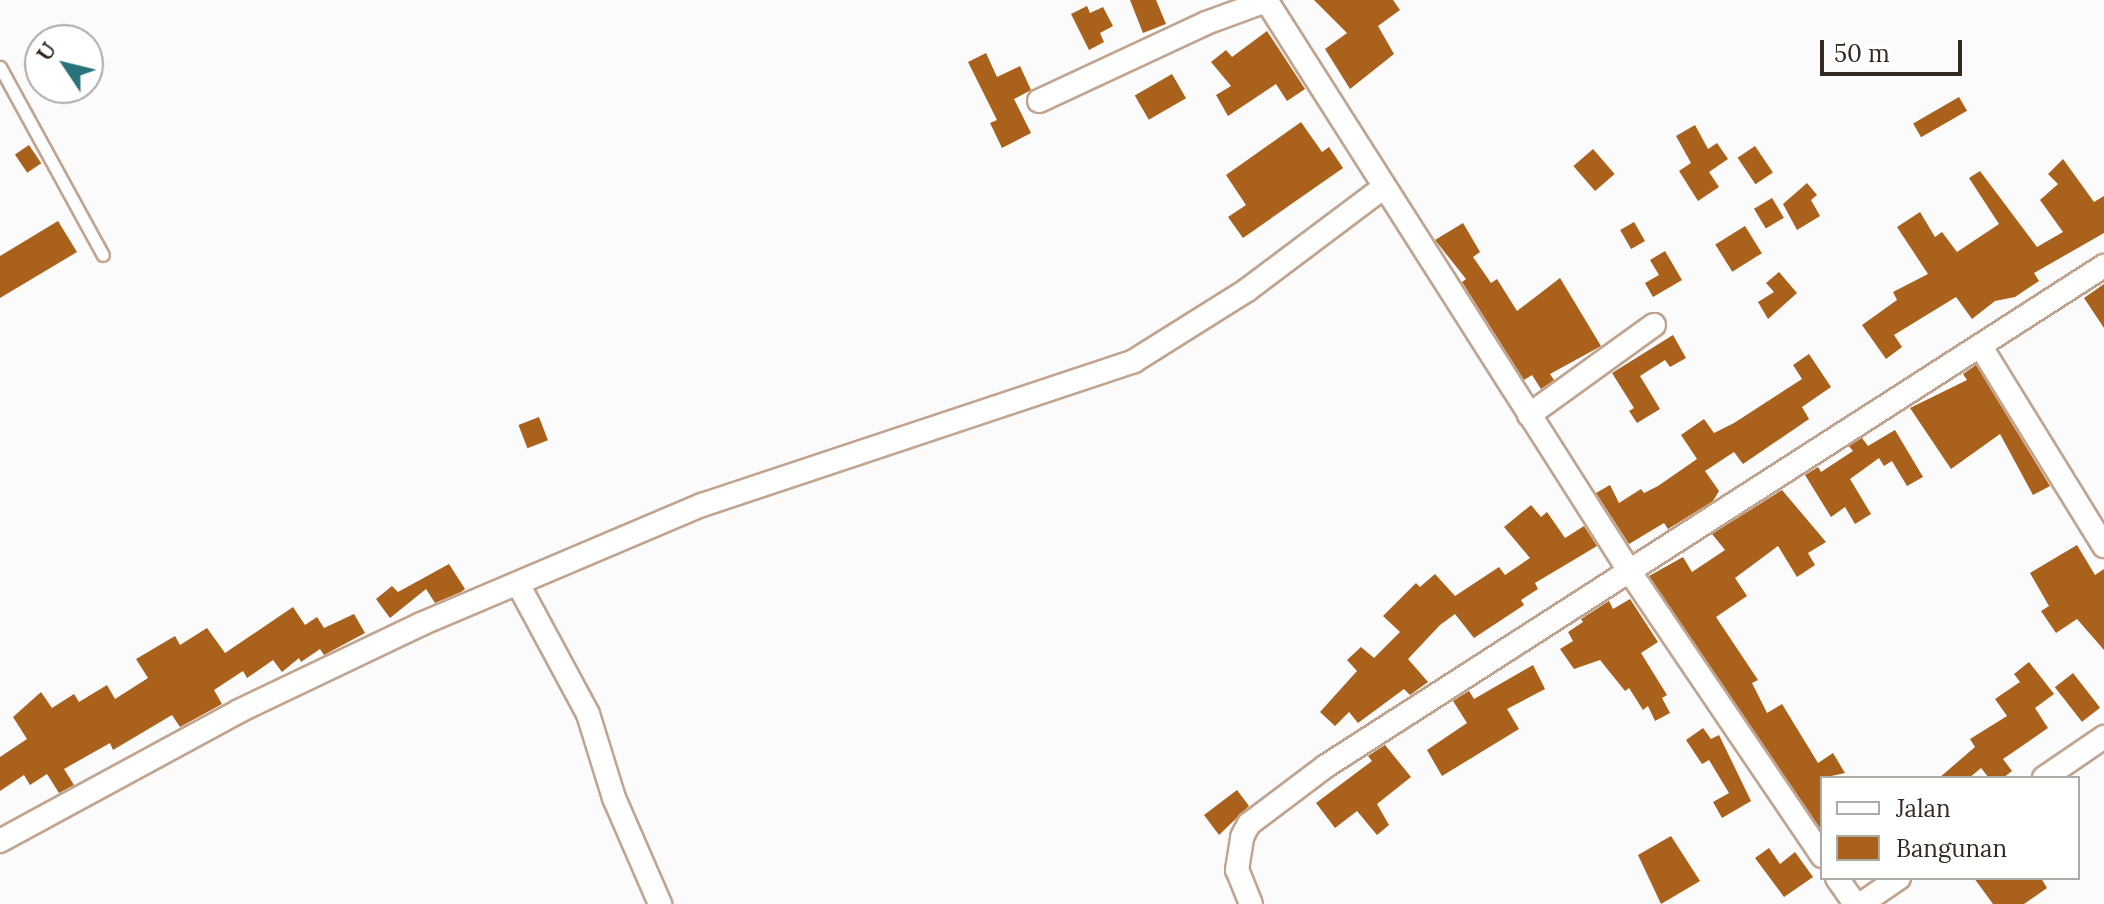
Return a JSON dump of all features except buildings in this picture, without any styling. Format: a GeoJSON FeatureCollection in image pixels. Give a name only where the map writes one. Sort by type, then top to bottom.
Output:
{"type":"FeatureCollection","features":[{"type":"Feature","properties":{"kind":"street"},"geometry":{"type":"LineString","coordinates":[[1039,101],[1206,23],[1266,1],[1630,572],[1820,853]]}},
{"type":"Feature","properties":{"kind":"street"},"geometry":{"type":"LineString","coordinates":[[0,841],[267,697],[702,505],[1134,361],[1247,290],[1383,188]]}},
{"type":"Feature","properties":{"kind":"street"},"geometry":{"type":"LineString","coordinates":[[1251,904],[1237,870],[1237,850],[1249,824],[1326,766],[2104,266]]}},
{"type":"Feature","properties":{"kind":"street"},"geometry":{"type":"LineString","coordinates":[[1529,415],[1654,325]]}},
{"type":"Feature","properties":{"kind":"street"},"geometry":{"type":"LineString","coordinates":[[1981,347],[2104,546]]}},
{"type":"Feature","properties":{"kind":"street"},"geometry":{"type":"LineString","coordinates":[[518,584],[588,714],[614,798],[660,904]]}},
{"type":"Feature","properties":{"kind":"street"},"geometry":{"type":"LineString","coordinates":[[2047,776],[2104,737]]}},
{"type":"Feature","properties":{"kind":"street"},"geometry":{"type":"LineString","coordinates":[[1838,880],[1855,904]]}},
{"type":"Feature","properties":{"kind":"street"},"geometry":{"type":"LineString","coordinates":[[1861,904],[1896,880]]}},
{"type":"Feature","properties":{"kind":"lane"},"geometry":{"type":"LineString","coordinates":[[0,67],[103,255]]}}]}
